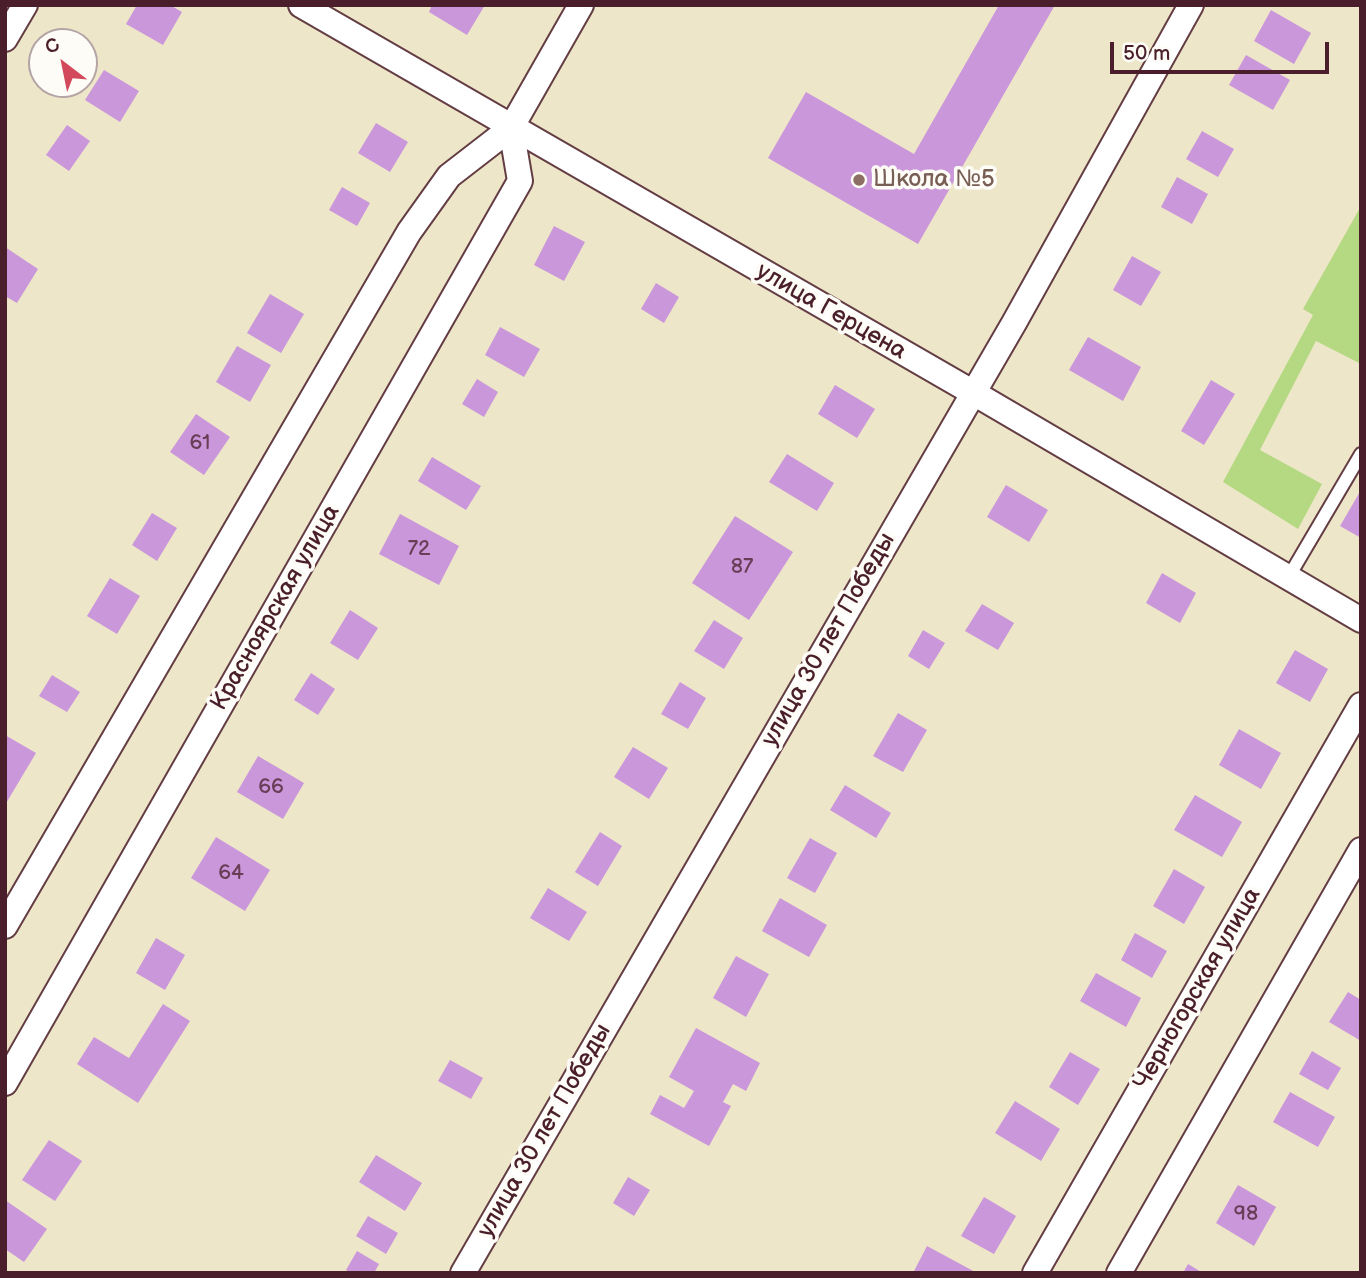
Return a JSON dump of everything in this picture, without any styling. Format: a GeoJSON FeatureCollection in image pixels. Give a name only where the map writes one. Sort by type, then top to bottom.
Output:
{"type":"FeatureCollection","features":[{"type":"Feature","properties":{"kind":"street"},"geometry":{"type":"LineString","coordinates":[[5,39],[25,5]]}},
{"type":"Feature","properties":{"kind":"street","name":"улица Герцена"},"geometry":{"type":"LineString","coordinates":[[301,5],[1361,620]]}},
{"type":"Feature","properties":{"kind":"street"},"geometry":{"type":"LineString","coordinates":[[5,926],[409,232],[449,176],[511,128],[581,5]]}},
{"type":"Feature","properties":{"kind":"street","name":"улица 30 лет Победы"},"geometry":{"type":"LineString","coordinates":[[463,1273],[1014,323],[1191,5]]}},
{"type":"Feature","properties":{"kind":"street","name":"Красноярская улица"},"geometry":{"type":"LineString","coordinates":[[5,1083],[520,181],[511,128]]}},
{"type":"Feature","properties":{"kind":"street","name":"Черногорская улица"},"geometry":{"type":"LineString","coordinates":[[1035,1273],[1361,705]]}},
{"type":"Feature","properties":{"kind":"street"},"geometry":{"type":"LineString","coordinates":[[1119,1273],[1361,850]]}},
{"type":"Feature","properties":{"kind":"lane"},"geometry":{"type":"LineString","coordinates":[[1288,578],[1361,454]]}},
{"type":"Feature","properties":{"kind":"green space"},"geometry":{"type":"Polygon","coordinates":[[[1361,206],[1361,364],[1316,341],[1260,450],[1322,484],[1298,529],[1223,482],[1313,315],[1303,309],[1361,206]]]}},
{"type":"Feature","properties":{"kind":"building"},"geometry":{"type":"Polygon","coordinates":[[[137,5],[170,5],[182,12],[163,45],[126,24],[137,5]]]}},
{"type":"Feature","properties":{"kind":"building"},"geometry":{"type":"Polygon","coordinates":[[[432,5],[485,5],[467,35],[429,12],[432,5]]]}},
{"type":"Feature","properties":{"kind":"building"},"geometry":{"type":"Polygon","coordinates":[[[999,5],[1055,5],[918,244],[768,158],[806,92],[914,154],[999,5]]]}},
{"type":"Feature","properties":{"kind":"building"},"geometry":{"type":"Polygon","coordinates":[[[1271,10],[1311,33],[1294,64],[1254,41],[1271,10]]]}},
{"type":"Feature","properties":{"kind":"building"},"geometry":{"type":"Polygon","coordinates":[[[1246,55],[1290,80],[1273,110],[1229,85],[1246,55]]]}},
{"type":"Feature","properties":{"kind":"building"},"geometry":{"type":"Polygon","coordinates":[[[104,70],[139,91],[120,122],[85,100],[98,98],[98,79],[104,70]]]}},
{"type":"Feature","properties":{"kind":"building"},"geometry":{"type":"Polygon","coordinates":[[[376,123],[408,142],[390,172],[358,153],[376,123]]]}},
{"type":"Feature","properties":{"kind":"building"},"geometry":{"type":"Polygon","coordinates":[[[67,125],[90,141],[69,171],[46,155],[67,125]]]}},
{"type":"Feature","properties":{"kind":"building"},"geometry":{"type":"Polygon","coordinates":[[[1202,131],[1234,149],[1218,177],[1186,159],[1202,131]]]}},
{"type":"Feature","properties":{"kind":"building"},"geometry":{"type":"Polygon","coordinates":[[[1177,177],[1208,194],[1192,224],[1161,207],[1177,177]]]}},
{"type":"Feature","properties":{"kind":"building"},"geometry":{"type":"Polygon","coordinates":[[[342,187],[370,203],[357,226],[329,210],[342,187]]]}},
{"type":"Feature","properties":{"kind":"building"},"geometry":{"type":"Polygon","coordinates":[[[554,226],[585,242],[564,281],[534,265],[554,226]]]}},
{"type":"Feature","properties":{"kind":"building"},"geometry":{"type":"Polygon","coordinates":[[[5,247],[38,269],[17,303],[5,296],[5,247]]]}},
{"type":"Feature","properties":{"kind":"building"},"geometry":{"type":"Polygon","coordinates":[[[1132,256],[1161,272],[1141,306],[1113,290],[1132,256]]]}},
{"type":"Feature","properties":{"kind":"building"},"geometry":{"type":"Polygon","coordinates":[[[656,283],[679,297],[664,323],[641,309],[656,283]]]}},
{"type":"Feature","properties":{"kind":"building"},"geometry":{"type":"Polygon","coordinates":[[[270,294],[304,314],[281,353],[247,333],[270,294]]]}},
{"type":"Feature","properties":{"kind":"building"},"geometry":{"type":"Polygon","coordinates":[[[500,327],[540,349],[524,377],[485,355],[500,327]]]}},
{"type":"Feature","properties":{"kind":"building"},"geometry":{"type":"Polygon","coordinates":[[[1088,337],[1141,367],[1123,401],[1069,370],[1088,337]]]}},
{"type":"Feature","properties":{"kind":"building"},"geometry":{"type":"Polygon","coordinates":[[[237,346],[271,365],[250,402],[216,382],[237,346]]]}},
{"type":"Feature","properties":{"kind":"building"},"geometry":{"type":"Polygon","coordinates":[[[477,379],[498,392],[484,417],[462,404],[477,379]]]}},
{"type":"Feature","properties":{"kind":"building"},"geometry":{"type":"Polygon","coordinates":[[[1211,380],[1235,394],[1204,445],[1181,431],[1211,380]]]}},
{"type":"Feature","properties":{"kind":"building"},"geometry":{"type":"Polygon","coordinates":[[[835,385],[875,409],[857,438],[818,414],[835,385]]]}},
{"type":"Feature","properties":{"kind":"building"},"geometry":{"type":"Polygon","coordinates":[[[196,414],[230,437],[204,475],[170,452],[196,414]]]}},
{"type":"Feature","properties":{"kind":"building"},"geometry":{"type":"Polygon","coordinates":[[[787,454],[834,483],[817,511],[769,482],[787,454]]]}},
{"type":"Feature","properties":{"kind":"building"},"geometry":{"type":"Polygon","coordinates":[[[432,457],[481,486],[466,510],[418,481],[432,457]]]}},
{"type":"Feature","properties":{"kind":"building"},"geometry":{"type":"Polygon","coordinates":[[[1006,485],[1048,510],[1029,542],[987,517],[1006,485]]]}},
{"type":"Feature","properties":{"kind":"building"},"geometry":{"type":"Polygon","coordinates":[[[1361,490],[1361,538],[1340,526],[1361,490]]]}},
{"type":"Feature","properties":{"kind":"building"},"geometry":{"type":"Polygon","coordinates":[[[152,513],[177,528],[157,561],[132,545],[152,513]]]}},
{"type":"Feature","properties":{"kind":"building"},"geometry":{"type":"Polygon","coordinates":[[[400,514],[459,546],[439,585],[379,554],[400,514]]]}},
{"type":"Feature","properties":{"kind":"building"},"geometry":{"type":"Polygon","coordinates":[[[735,516],[793,552],[749,620],[692,583],[735,516]]]}},
{"type":"Feature","properties":{"kind":"building"},"geometry":{"type":"Polygon","coordinates":[[[1162,573],[1196,593],[1180,623],[1146,603],[1162,573]]]}},
{"type":"Feature","properties":{"kind":"building"},"geometry":{"type":"Polygon","coordinates":[[[110,578],[140,596],[117,634],[87,616],[110,578]]]}},
{"type":"Feature","properties":{"kind":"building"},"geometry":{"type":"Polygon","coordinates":[[[982,604],[1014,623],[998,650],[965,631],[982,604]]]}},
{"type":"Feature","properties":{"kind":"building"},"geometry":{"type":"Polygon","coordinates":[[[350,610],[378,628],[358,660],[330,643],[350,610]]]}},
{"type":"Feature","properties":{"kind":"building"},"geometry":{"type":"Polygon","coordinates":[[[714,620],[743,638],[724,669],[694,651],[714,620]]]}},
{"type":"Feature","properties":{"kind":"building"},"geometry":{"type":"Polygon","coordinates":[[[923,630],[945,643],[929,669],[908,656],[923,630]]]}},
{"type":"Feature","properties":{"kind":"building"},"geometry":{"type":"Polygon","coordinates":[[[1295,650],[1328,669],[1310,702],[1276,683],[1295,650]]]}},
{"type":"Feature","properties":{"kind":"building"},"geometry":{"type":"Polygon","coordinates":[[[311,673],[335,689],[318,715],[294,700],[311,673]]]}},
{"type":"Feature","properties":{"kind":"building"},"geometry":{"type":"Polygon","coordinates":[[[52,675],[80,692],[67,712],[39,696],[52,675]]]}},
{"type":"Feature","properties":{"kind":"building"},"geometry":{"type":"Polygon","coordinates":[[[680,682],[706,698],[688,729],[661,714],[680,682]]]}},
{"type":"Feature","properties":{"kind":"building"},"geometry":{"type":"Polygon","coordinates":[[[898,713],[927,730],[903,772],[873,756],[898,713]]]}},
{"type":"Feature","properties":{"kind":"building"},"geometry":{"type":"Polygon","coordinates":[[[1239,729],[1281,753],[1261,789],[1219,765],[1239,729]]]}},
{"type":"Feature","properties":{"kind":"building"},"geometry":{"type":"Polygon","coordinates":[[[5,735],[36,753],[5,805],[5,735]]]}},
{"type":"Feature","properties":{"kind":"building"},"geometry":{"type":"Polygon","coordinates":[[[633,747],[668,768],[649,799],[614,777],[633,747]]]}},
{"type":"Feature","properties":{"kind":"building"},"geometry":{"type":"Polygon","coordinates":[[[258,756],[304,783],[283,819],[237,792],[258,756]]]}},
{"type":"Feature","properties":{"kind":"building"},"geometry":{"type":"Polygon","coordinates":[[[845,785],[891,813],[876,838],[830,810],[845,785]]]}},
{"type":"Feature","properties":{"kind":"building"},"geometry":{"type":"Polygon","coordinates":[[[1195,795],[1242,822],[1222,857],[1174,830],[1195,795]]]}},
{"type":"Feature","properties":{"kind":"building"},"geometry":{"type":"Polygon","coordinates":[[[600,832],[622,846],[598,886],[575,872],[600,832]]]}},
{"type":"Feature","properties":{"kind":"building"},"geometry":{"type":"Polygon","coordinates":[[[216,837],[270,870],[245,911],[191,878],[216,837]]]}},
{"type":"Feature","properties":{"kind":"building"},"geometry":{"type":"Polygon","coordinates":[[[810,838],[837,853],[815,893],[787,878],[810,838]]]}},
{"type":"Feature","properties":{"kind":"building"},"geometry":{"type":"Polygon","coordinates":[[[1174,869],[1205,887],[1184,924],[1153,906],[1174,869]]]}},
{"type":"Feature","properties":{"kind":"building"},"geometry":{"type":"Polygon","coordinates":[[[548,888],[587,912],[569,941],[530,918],[548,888]]]}},
{"type":"Feature","properties":{"kind":"building"},"geometry":{"type":"Polygon","coordinates":[[[780,898],[827,925],[809,957],[762,931],[780,898]]]}},
{"type":"Feature","properties":{"kind":"building"},"geometry":{"type":"Polygon","coordinates":[[[1135,933],[1167,951],[1152,978],[1121,960],[1135,933]]]}},
{"type":"Feature","properties":{"kind":"building"},"geometry":{"type":"Polygon","coordinates":[[[156,938],[185,955],[165,990],[136,973],[156,938]]]}},
{"type":"Feature","properties":{"kind":"building"},"geometry":{"type":"Polygon","coordinates":[[[736,956],[769,974],[746,1017],[713,998],[736,956]]]}},
{"type":"Feature","properties":{"kind":"building"},"geometry":{"type":"Polygon","coordinates":[[[1096,973],[1141,998],[1126,1027],[1080,1001],[1096,973]]]}},
{"type":"Feature","properties":{"kind":"building"},"geometry":{"type":"Polygon","coordinates":[[[1348,992],[1361,1000],[1361,1041],[1329,1022],[1348,992]]]}},
{"type":"Feature","properties":{"kind":"building"},"geometry":{"type":"Polygon","coordinates":[[[163,1004],[190,1021],[138,1103],[77,1064],[94,1037],[129,1058],[163,1004]]]}},
{"type":"Feature","properties":{"kind":"building"},"geometry":{"type":"Polygon","coordinates":[[[696,1028],[760,1063],[746,1091],[733,1084],[723,1102],[731,1106],[709,1146],[650,1114],[660,1095],[684,1108],[694,1091],[669,1077],[696,1028]]]}},
{"type":"Feature","properties":{"kind":"building"},"geometry":{"type":"Polygon","coordinates":[[[1312,1051],[1341,1068],[1328,1090],[1299,1074],[1312,1051]]]}},
{"type":"Feature","properties":{"kind":"building"},"geometry":{"type":"Polygon","coordinates":[[[1070,1052],[1100,1069],[1078,1105],[1049,1087],[1070,1052]]]}},
{"type":"Feature","properties":{"kind":"building"},"geometry":{"type":"Polygon","coordinates":[[[450,1060],[483,1078],[471,1099],[438,1081],[450,1060]]]}},
{"type":"Feature","properties":{"kind":"building"},"geometry":{"type":"Polygon","coordinates":[[[1290,1092],[1335,1117],[1318,1147],[1273,1122],[1290,1092]]]}},
{"type":"Feature","properties":{"kind":"building"},"geometry":{"type":"Polygon","coordinates":[[[1015,1101],[1060,1129],[1041,1161],[995,1133],[1015,1101]]]}},
{"type":"Feature","properties":{"kind":"building"},"geometry":{"type":"Polygon","coordinates":[[[49,1140],[82,1161],[55,1201],[22,1180],[49,1140]]]}},
{"type":"Feature","properties":{"kind":"building"},"geometry":{"type":"Polygon","coordinates":[[[376,1155],[422,1183],[405,1211],[359,1182],[376,1155]]]}},
{"type":"Feature","properties":{"kind":"building"},"geometry":{"type":"Polygon","coordinates":[[[628,1177],[650,1190],[634,1216],[613,1203],[628,1177]]]}},
{"type":"Feature","properties":{"kind":"building"},"geometry":{"type":"Polygon","coordinates":[[[1238,1185],[1276,1207],[1254,1246],[1216,1223],[1238,1185]]]}},
{"type":"Feature","properties":{"kind":"building"},"geometry":{"type":"Polygon","coordinates":[[[984,1197],[1016,1216],[994,1254],[961,1236],[984,1197]]]}},
{"type":"Feature","properties":{"kind":"building"},"geometry":{"type":"Polygon","coordinates":[[[5,1200],[47,1229],[24,1262],[5,1249],[5,1200]]]}},
{"type":"Feature","properties":{"kind":"building"},"geometry":{"type":"Polygon","coordinates":[[[368,1216],[398,1233],[386,1254],[356,1236],[368,1216]]]}},
{"type":"Feature","properties":{"kind":"building"},"geometry":{"type":"Polygon","coordinates":[[[927,1246],[977,1273],[913,1273],[927,1246]]]}},
{"type":"Feature","properties":{"kind":"building"},"geometry":{"type":"Polygon","coordinates":[[[357,1251],[379,1264],[374,1273],[351,1273],[346,1270],[357,1251]]]}},
{"type":"Feature","properties":{"kind":"building"},"geometry":{"type":"Polygon","coordinates":[[[1188,1264],[1203,1273],[1183,1273],[1188,1264]]]}},
{"type":"Feature","properties":{"kind":"place","name":"Школа №5"},"geometry":{"type":"Point","coordinates":[859,180]}}]}
